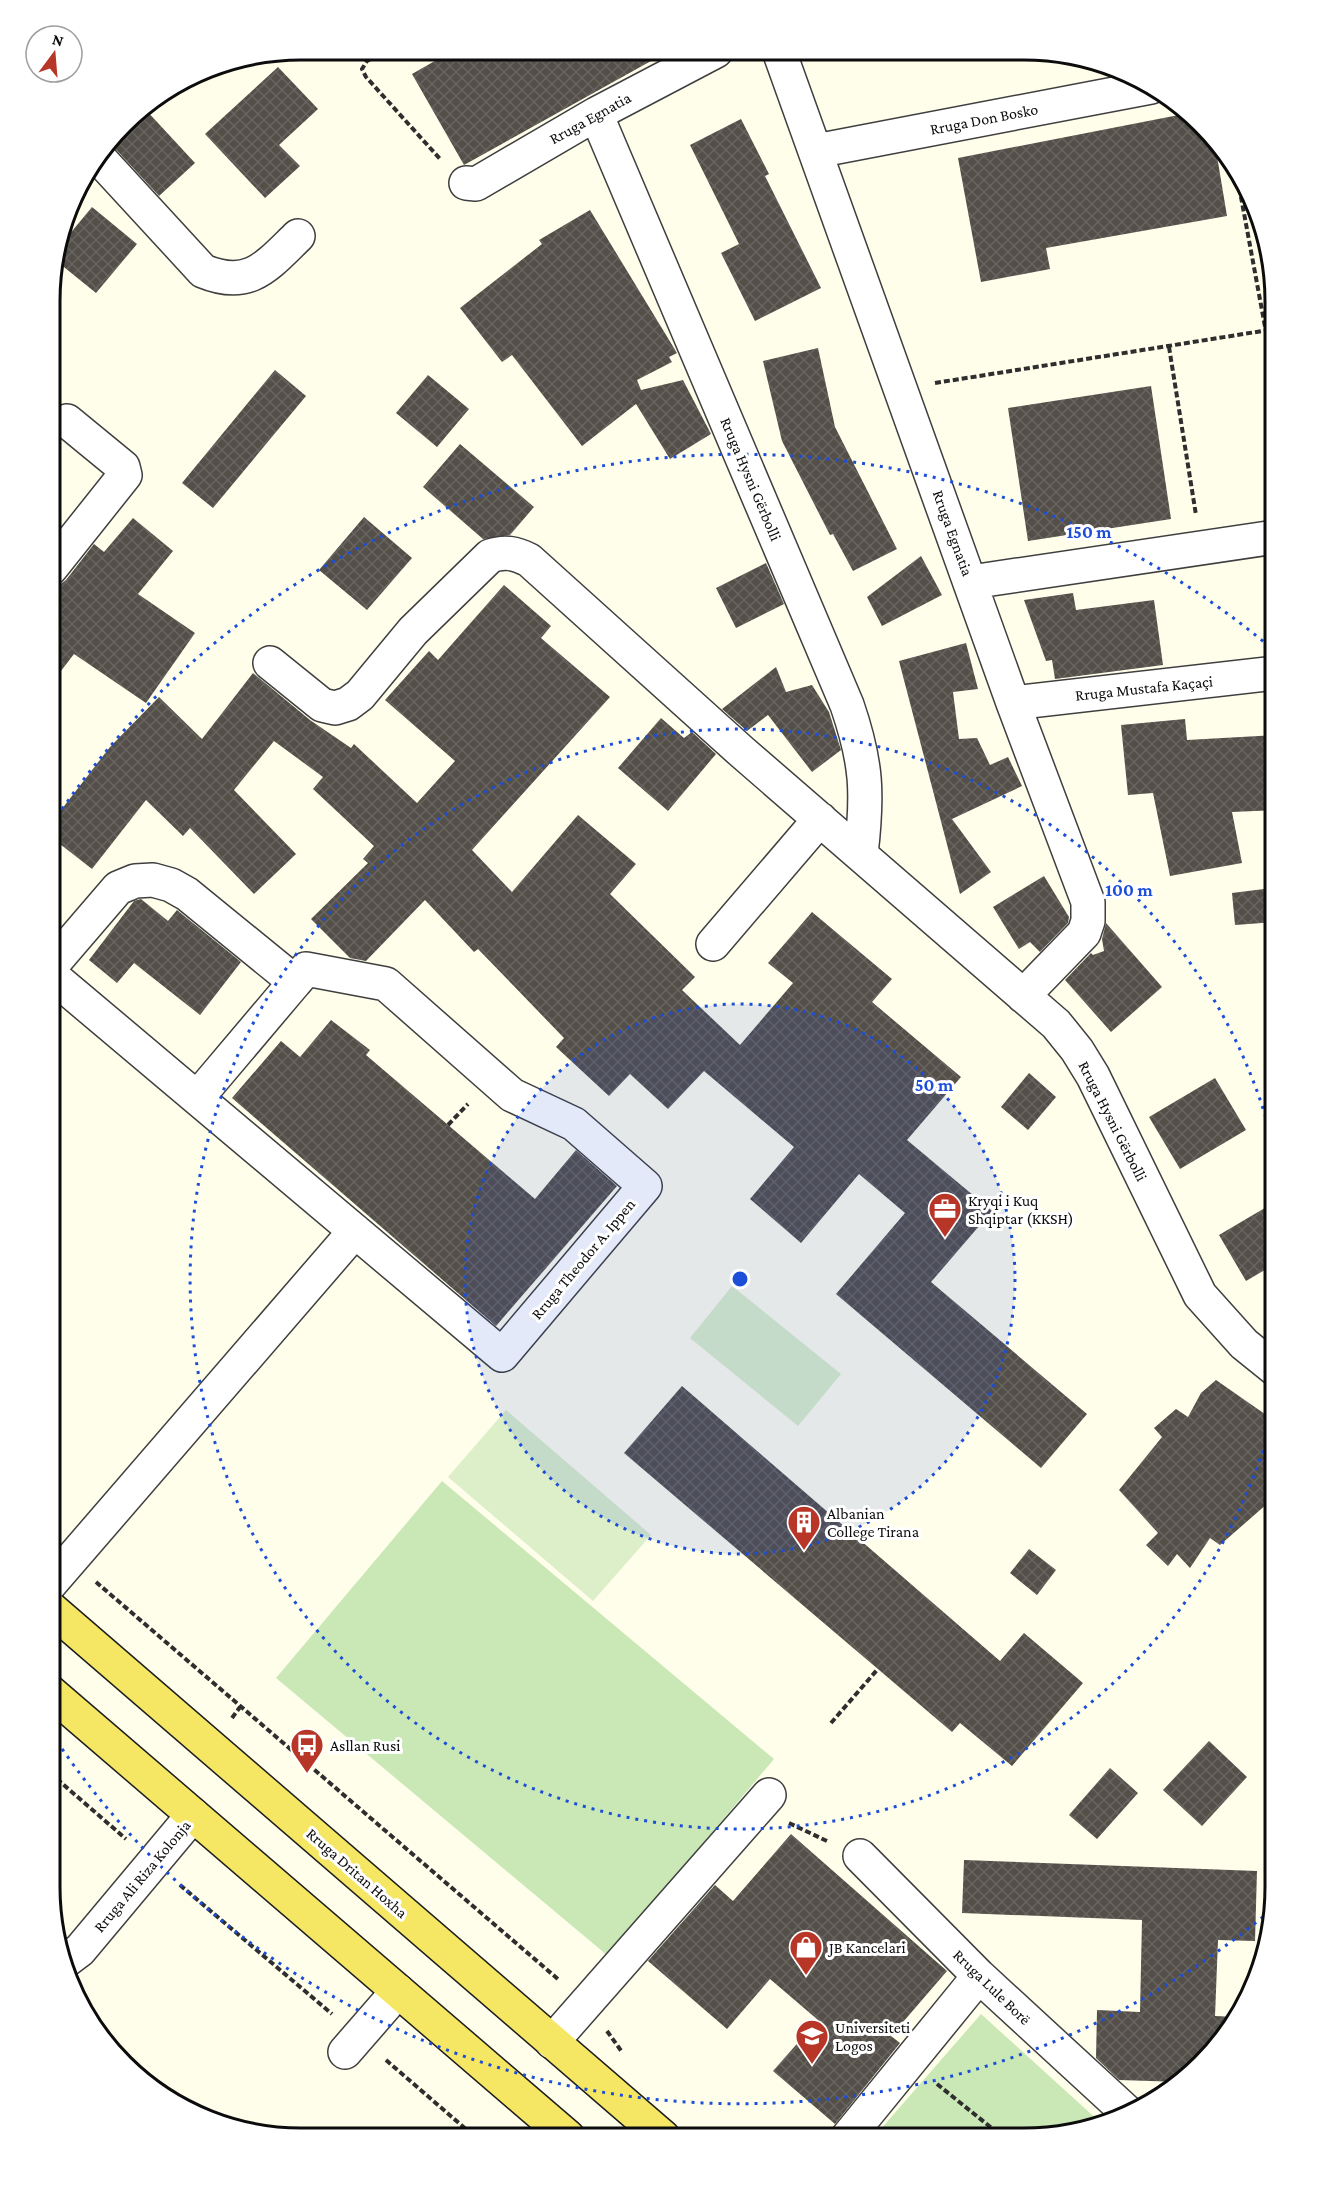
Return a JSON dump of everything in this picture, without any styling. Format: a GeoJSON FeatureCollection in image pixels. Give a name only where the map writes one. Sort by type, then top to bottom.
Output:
{"type":"FeatureCollection","features":[{"type":"Feature","properties":{"kind":"main road","name":"Rruga Dritan Hoxha"},"geometry":{"type":"LineString","coordinates":[[60,1617],[552,2042],[658,2128]]}},
{"type":"Feature","properties":{"kind":"main road"},"geometry":{"type":"LineString","coordinates":[[60,1701],[398,1991],[552,2128]]}},
{"type":"Feature","properties":{"kind":"street","name":"Rruga Egnatia"},"geometry":{"type":"LineString","coordinates":[[466,183],[476,184],[596,114],[699,60]]}},
{"type":"Feature","properties":{"kind":"street","name":"Rruga Egnatia"},"geometry":{"type":"LineString","coordinates":[[781,60],[1013,703],[1088,902],[1088,921],[1084,933],[1023,996]]}},
{"type":"Feature","properties":{"kind":"street","name":"Rruga Don Bosko"},"geometry":{"type":"LineString","coordinates":[[816,151],[1139,89]]}},
{"type":"Feature","properties":{"kind":"street","name":"Rruga Hysni Gërbolli"},"geometry":{"type":"LineString","coordinates":[[596,114],[847,705],[862,748],[867,803],[861,854]]}},
{"type":"Feature","properties":{"kind":"street"},"geometry":{"type":"LineString","coordinates":[[104,163],[203,271],[221,279],[238,280],[255,274],[298,236]]}},
{"type":"Feature","properties":{"kind":"street"},"geometry":{"type":"LineString","coordinates":[[60,557],[125,475],[123,467],[68,421]]}},
{"type":"Feature","properties":{"kind":"street"},"geometry":{"type":"LineString","coordinates":[[971,582],[1265,538]]}},
{"type":"Feature","properties":{"kind":"street","name":"Rruga Hysni Gërbolli"},"geometry":{"type":"LineString","coordinates":[[270,663],[322,705],[335,708],[348,704],[360,695],[413,631],[482,564],[502,552],[516,554],[530,560],[707,721],[1056,1024],[1077,1050],[1093,1076],[1200,1295],[1244,1344],[1265,1361]]}},
{"type":"Feature","properties":{"kind":"street","name":"Rruga Mustafa Kaçaçi"},"geometry":{"type":"LineString","coordinates":[[1013,703],[1265,674]]}},
{"type":"Feature","properties":{"kind":"street"},"geometry":{"type":"LineString","coordinates":[[713,944],[820,819]]}},
{"type":"Feature","properties":{"kind":"street"},"geometry":{"type":"LineString","coordinates":[[60,956],[118,888],[135,881],[153,880],[171,885],[187,894],[295,982]]}},
{"type":"Feature","properties":{"kind":"street","name":"Rruga Theodor A. Ippen"},"geometry":{"type":"LineString","coordinates":[[60,983],[502,1355],[645,1186],[574,1124],[512,1095],[386,984],[306,969],[197,1098]]}},
{"type":"Feature","properties":{"kind":"street"},"geometry":{"type":"LineString","coordinates":[[60,1572],[355,1231]]}},
{"type":"Feature","properties":{"kind":"street"},"geometry":{"type":"LineString","coordinates":[[552,2042],[763,1802]]}},
{"type":"Feature","properties":{"kind":"street","name":"Rruga Ali Riza Kolonja"},"geometry":{"type":"LineString","coordinates":[[71,1957],[80,1950],[193,1815]]}},
{"type":"Feature","properties":{"kind":"street","name":"Rruga Lule Borë"},"geometry":{"type":"LineString","coordinates":[[860,1856],[979,1976],[1122,2107]]}},
{"type":"Feature","properties":{"kind":"street"},"geometry":{"type":"LineString","coordinates":[[855,2128],[979,1976]]}},
{"type":"Feature","properties":{"kind":"street"},"geometry":{"type":"LineString","coordinates":[[352,2044],[398,1991]]}},
{"type":"Feature","properties":{"kind":"path"},"geometry":{"type":"LineString","coordinates":[[369,60],[362,69],[366,77],[466,183]]}},
{"type":"Feature","properties":{"kind":"path"},"geometry":{"type":"LineString","coordinates":[[1241,196],[1265,327]]}},
{"type":"Feature","properties":{"kind":"path"},"geometry":{"type":"LineString","coordinates":[[901,388],[1265,332]]}},
{"type":"Feature","properties":{"kind":"path"},"geometry":{"type":"LineString","coordinates":[[1169,346],[1194,502]]}},
{"type":"Feature","properties":{"kind":"path"},"geometry":{"type":"LineString","coordinates":[[448,1125],[458,1115]]}},
{"type":"Feature","properties":{"kind":"path"},"geometry":{"type":"LineString","coordinates":[[60,1572],[585,2003]]}},
{"type":"Feature","properties":{"kind":"path"},"geometry":{"type":"LineString","coordinates":[[831,1723],[878,1670]]}},
{"type":"Feature","properties":{"kind":"path"},"geometry":{"type":"LineString","coordinates":[[60,1782],[153,1862],[352,2044],[463,2128]]}},
{"type":"Feature","properties":{"kind":"path"},"geometry":{"type":"LineString","coordinates":[[763,1802],[860,1856]]}},
{"type":"Feature","properties":{"kind":"path"},"geometry":{"type":"LineString","coordinates":[[909,2061],[992,2128]]}},
{"type":"Feature","properties":{"kind":"green space"},"geometry":{"type":"Polygon","coordinates":[[[732,1286],[841,1374],[798,1426],[690,1338],[732,1286]]]}},
{"type":"Feature","properties":{"kind":"green space"},"geometry":{"type":"Polygon","coordinates":[[[506,1410],[651,1535],[593,1601],[448,1477],[506,1410]]]}},
{"type":"Feature","properties":{"kind":"green space"},"geometry":{"type":"Polygon","coordinates":[[[442,1481],[774,1759],[608,1956],[276,1678],[442,1481]]]}},
{"type":"Feature","properties":{"kind":"green space"},"geometry":{"type":"Polygon","coordinates":[[[981,2014],[1095,2117],[1055,2126],[1024,2128],[882,2128],[981,2014]]]}},
{"type":"Feature","properties":{"kind":"building"},"geometry":{"type":"Polygon","coordinates":[[[436,60],[653,60],[464,165],[412,74],[436,60]]]}},
{"type":"Feature","properties":{"kind":"building"},"geometry":{"type":"Polygon","coordinates":[[[278,67],[318,109],[279,145],[300,166],[265,198],[205,134],[278,67]]]}},
{"type":"Feature","properties":{"kind":"building"},"geometry":{"type":"Polygon","coordinates":[[[149,114],[195,163],[159,196],[115,148],[149,114]]]}},
{"type":"Feature","properties":{"kind":"building"},"geometry":{"type":"Polygon","coordinates":[[[1177,115],[1217,157],[1227,216],[1046,248],[1050,269],[981,282],[958,158],[1177,115]]]}},
{"type":"Feature","properties":{"kind":"building"},"geometry":{"type":"Polygon","coordinates":[[[741,119],[769,174],[765,176],[821,288],[755,321],[721,253],[739,244],[690,145],[741,119]]]}},
{"type":"Feature","properties":{"kind":"building"},"geometry":{"type":"Polygon","coordinates":[[[92,207],[137,244],[96,293],[63,266],[70,234],[92,207]]]}},
{"type":"Feature","properties":{"kind":"building"},"geometry":{"type":"Polygon","coordinates":[[[590,210],[677,353],[669,357],[672,362],[637,380],[641,390],[683,380],[711,434],[670,459],[636,404],[582,446],[512,355],[502,362],[460,308],[542,244],[539,240],[590,210]]]}},
{"type":"Feature","properties":{"kind":"building"},"geometry":{"type":"Polygon","coordinates":[[[818,348],[835,427],[897,549],[853,571],[833,534],[830,535],[782,441],[763,361],[818,348]]]}},
{"type":"Feature","properties":{"kind":"building"},"geometry":{"type":"Polygon","coordinates":[[[275,370],[306,396],[213,508],[182,483],[275,370]]]}},
{"type":"Feature","properties":{"kind":"building"},"geometry":{"type":"Polygon","coordinates":[[[428,375],[469,409],[437,447],[396,413],[428,375]]]}},
{"type":"Feature","properties":{"kind":"building"},"geometry":{"type":"Polygon","coordinates":[[[1151,386],[1171,519],[1028,541],[1008,408],[1151,386]]]}},
{"type":"Feature","properties":{"kind":"building"},"geometry":{"type":"Polygon","coordinates":[[[460,444],[534,507],[510,535],[483,539],[423,487],[460,444]]]}},
{"type":"Feature","properties":{"kind":"building"},"geometry":{"type":"Polygon","coordinates":[[[364,517],[412,558],[367,610],[319,570],[364,517]]]}},
{"type":"Feature","properties":{"kind":"building"},"geometry":{"type":"Polygon","coordinates":[[[133,518],[173,551],[138,594],[195,633],[146,703],[74,654],[60,672],[60,584],[94,544],[104,552],[133,518]]]}},
{"type":"Feature","properties":{"kind":"building"},"geometry":{"type":"Polygon","coordinates":[[[921,556],[942,595],[882,626],[867,597],[921,556]]]}},
{"type":"Feature","properties":{"kind":"building"},"geometry":{"type":"Polygon","coordinates":[[[766,563],[784,604],[736,628],[716,588],[766,563]]]}},
{"type":"Feature","properties":{"kind":"building"},"geometry":{"type":"Polygon","coordinates":[[[504,585],[551,626],[541,638],[610,697],[472,850],[512,892],[578,815],[636,864],[610,894],[695,977],[682,990],[740,1045],[793,983],[768,963],[812,912],[892,979],[872,1002],[961,1077],[907,1140],[992,1211],[931,1282],[1087,1414],[1041,1468],[836,1294],[905,1213],[859,1174],[801,1243],[750,1199],[794,1147],[704,1071],[668,1109],[630,1074],[609,1096],[556,1047],[564,1038],[478,949],[474,952],[425,900],[366,961],[350,958],[311,919],[368,863],[363,859],[374,846],[313,789],[323,777],[274,741],[234,790],[296,854],[254,894],[190,828],[183,836],[146,800],[92,869],[60,844],[60,811],[110,747],[159,697],[202,739],[253,673],[310,720],[351,748],[354,744],[417,803],[455,761],[385,700],[429,651],[438,660],[504,585]]]}},
{"type":"Feature","properties":{"kind":"building"},"geometry":{"type":"Polygon","coordinates":[[[1073,593],[1076,610],[1154,600],[1163,665],[1055,679],[1052,660],[1046,661],[1024,600],[1073,593]]]}},
{"type":"Feature","properties":{"kind":"building"},"geometry":{"type":"Polygon","coordinates":[[[966,643],[978,689],[953,692],[959,739],[977,738],[990,765],[1008,757],[1022,786],[952,819],[991,872],[960,894],[899,661],[966,643]]]}},
{"type":"Feature","properties":{"kind":"building"},"geometry":{"type":"Polygon","coordinates":[[[776,667],[786,692],[812,685],[829,712],[841,750],[812,772],[768,715],[747,731],[722,709],[776,667]]]}},
{"type":"Feature","properties":{"kind":"building"},"geometry":{"type":"Polygon","coordinates":[[[661,718],[684,738],[692,732],[716,754],[668,811],[618,768],[661,718]]]}},
{"type":"Feature","properties":{"kind":"building"},"geometry":{"type":"Polygon","coordinates":[[[1185,719],[1187,740],[1265,736],[1265,810],[1232,812],[1242,863],[1170,876],[1153,793],[1128,795],[1121,725],[1185,719]]]}},
{"type":"Feature","properties":{"kind":"building"},"geometry":{"type":"Polygon","coordinates":[[[1044,876],[1069,917],[1068,923],[1040,952],[1030,942],[1019,949],[993,907],[1044,876]]]}},
{"type":"Feature","properties":{"kind":"building"},"geometry":{"type":"Polygon","coordinates":[[[1265,889],[1265,923],[1235,925],[1232,893],[1265,889]]]}},
{"type":"Feature","properties":{"kind":"building"},"geometry":{"type":"Polygon","coordinates":[[[141,899],[168,921],[177,910],[241,962],[200,1015],[134,963],[117,983],[89,960],[134,901],[141,899]]]}},
{"type":"Feature","properties":{"kind":"building"},"geometry":{"type":"Polygon","coordinates":[[[1106,923],[1162,987],[1111,1032],[1065,980],[1091,953],[1093,955],[1104,951],[1102,939],[1106,923]]]}},
{"type":"Feature","properties":{"kind":"building"},"geometry":{"type":"Polygon","coordinates":[[[331,1020],[370,1050],[366,1055],[535,1199],[576,1150],[617,1186],[496,1326],[232,1098],[281,1041],[300,1057],[331,1020]]]}},
{"type":"Feature","properties":{"kind":"building"},"geometry":{"type":"Polygon","coordinates":[[[1029,1073],[1056,1097],[1028,1130],[1001,1107],[1029,1073]]]}},
{"type":"Feature","properties":{"kind":"building"},"geometry":{"type":"Polygon","coordinates":[[[1215,1078],[1246,1130],[1180,1169],[1149,1117],[1215,1078]]]}},
{"type":"Feature","properties":{"kind":"building"},"geometry":{"type":"Polygon","coordinates":[[[1265,1208],[1265,1270],[1246,1281],[1219,1235],[1265,1208]]]}},
{"type":"Feature","properties":{"kind":"building"},"geometry":{"type":"Polygon","coordinates":[[[1216,1380],[1265,1414],[1265,1506],[1220,1545],[1210,1538],[1190,1568],[1177,1554],[1168,1566],[1146,1545],[1158,1533],[1119,1490],[1162,1437],[1154,1428],[1176,1409],[1188,1417],[1201,1393],[1216,1380]]]}},
{"type":"Feature","properties":{"kind":"building","name":"Albanian College Tirana"},"geometry":{"type":"Polygon","coordinates":[[[682,1386],[1000,1661],[1024,1633],[1083,1683],[1012,1766],[960,1723],[952,1732],[624,1453],[682,1386]]]}},
{"type":"Feature","properties":{"kind":"building"},"geometry":{"type":"Polygon","coordinates":[[[1029,1549],[1056,1570],[1037,1595],[1010,1573],[1029,1549]]]}},
{"type":"Feature","properties":{"kind":"building"},"geometry":{"type":"Polygon","coordinates":[[[1209,1741],[1247,1777],[1202,1826],[1163,1790],[1209,1741]]]}},
{"type":"Feature","properties":{"kind":"building"},"geometry":{"type":"Polygon","coordinates":[[[1110,1768],[1138,1793],[1097,1839],[1069,1815],[1110,1768]]]}},
{"type":"Feature","properties":{"kind":"building"},"geometry":{"type":"Polygon","coordinates":[[[791,1834],[947,1971],[891,2036],[900,2043],[835,2124],[773,2071],[818,2020],[770,1979],[727,2029],[648,1961],[715,1885],[733,1901],[791,1834]]]}},
{"type":"Feature","properties":{"kind":"building"},"geometry":{"type":"Polygon","coordinates":[[[964,1860],[1257,1871],[1255,1941],[1218,1940],[1215,2016],[1227,2017],[1205,2046],[1166,2082],[1119,2080],[1096,2058],[1097,2010],[1140,2012],[1142,1920],[962,1913],[964,1860]]]}},
{"type":"Feature","properties":{"kind":"place","name":"Kryqi i Kuq Shqiptar (KKSH)"},"geometry":{"type":"Point","coordinates":[945,1238]}},
{"type":"Feature","properties":{"kind":"place","name":"Albanian College Tirana"},"geometry":{"type":"Point","coordinates":[804,1551]}},
{"type":"Feature","properties":{"kind":"place","name":"Asllan Rusi"},"geometry":{"type":"Point","coordinates":[307,1774]}},
{"type":"Feature","properties":{"kind":"place","name":"JB Kancelari"},"geometry":{"type":"Point","coordinates":[806,1976]}},
{"type":"Feature","properties":{"kind":"place","name":"Universiteti Logos"},"geometry":{"type":"Point","coordinates":[812,2065]}}]}
